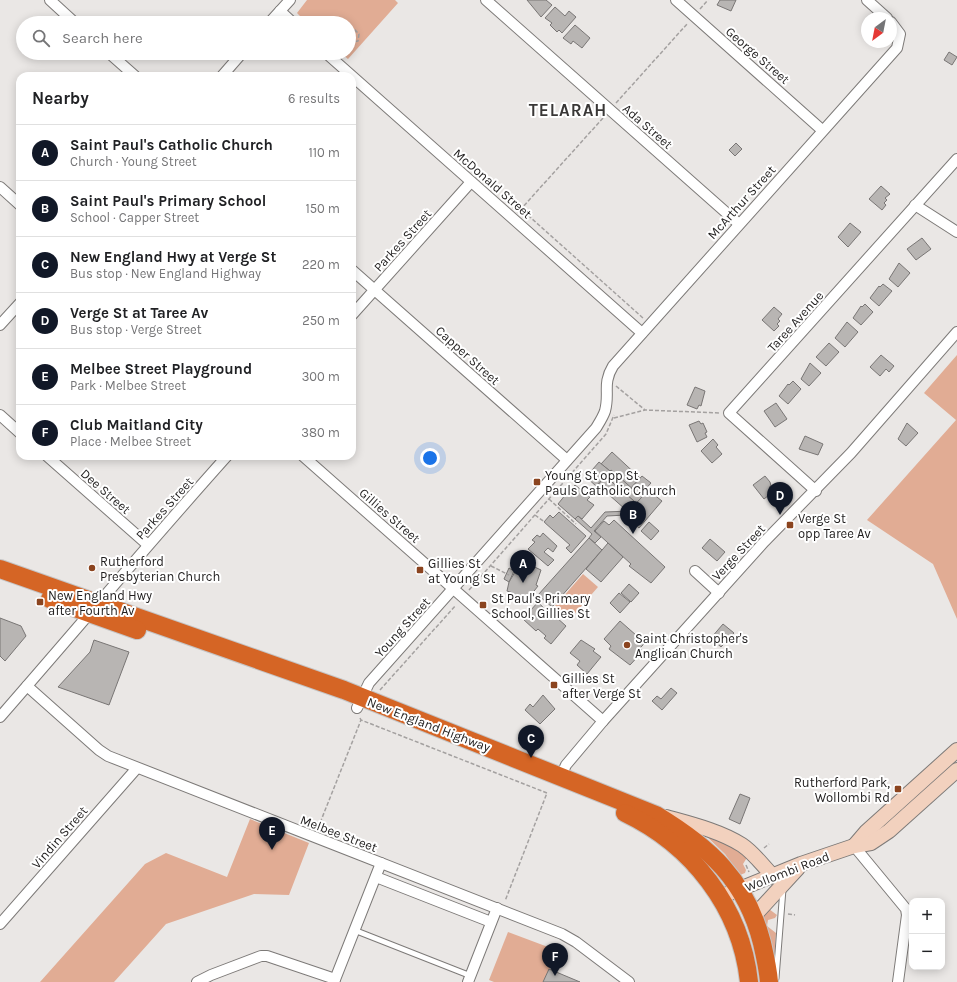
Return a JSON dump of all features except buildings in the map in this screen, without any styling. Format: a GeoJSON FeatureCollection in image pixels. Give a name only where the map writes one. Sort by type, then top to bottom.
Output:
{"type":"FeatureCollection","features":[{"type":"Feature","properties":{"kind":"highway","name":"New England Highway"},"geometry":{"type":"LineString","coordinates":[[0,569],[95,609],[360,709],[617,809],[642,821],[679,848],[706,877],[720,897],[729,911],[737,930],[747,963],[749,982]]}},
{"type":"Feature","properties":{"kind":"highway","name":"New England Highway"},"geometry":{"type":"LineString","coordinates":[[0,581],[95,609]]}},
{"type":"Feature","properties":{"kind":"highway","name":"New England Highway"},"geometry":{"type":"LineString","coordinates":[[360,709],[561,776],[656,815],[701,845],[728,872],[740,889],[754,916],[767,963],[769,982]]}},
{"type":"Feature","properties":{"kind":"main road"},"geometry":{"type":"LineString","coordinates":[[854,846],[866,832],[957,750]]}},
{"type":"Feature","properties":{"kind":"main road","name":"Wollombi Road"},"geometry":{"type":"LineString","coordinates":[[720,897],[740,889],[778,880],[801,864],[854,846],[870,843],[890,831],[957,770]]}},
{"type":"Feature","properties":{"kind":"main road"},"geometry":{"type":"LineString","coordinates":[[656,815],[695,826],[734,840],[743,846],[778,880],[754,916]]}},
{"type":"Feature","properties":{"kind":"street"},"geometry":{"type":"LineString","coordinates":[[50,0],[67,16]]}},
{"type":"Feature","properties":{"kind":"street"},"geometry":{"type":"LineString","coordinates":[[275,16],[290,0]]}},
{"type":"Feature","properties":{"kind":"street","name":"Ada Street"},"geometry":{"type":"LineString","coordinates":[[486,0],[738,224]]}},
{"type":"Feature","properties":{"kind":"street","name":"George Street"},"geometry":{"type":"LineString","coordinates":[[676,0],[822,130]]}},
{"type":"Feature","properties":{"kind":"street"},"geometry":{"type":"LineString","coordinates":[[867,0],[880,12]]}},
{"type":"Feature","properties":{"kind":"street"},"geometry":{"type":"LineString","coordinates":[[280,11],[285,16]]}},
{"type":"Feature","properties":{"kind":"street","name":"McArthur Street"},"geometry":{"type":"LineString","coordinates":[[607,376],[613,366],[738,224],[897,48],[900,34],[897,30]]}},
{"type":"Feature","properties":{"kind":"street"},"geometry":{"type":"LineString","coordinates":[[117,60],[130,72]]}},
{"type":"Feature","properties":{"kind":"street"},"geometry":{"type":"LineString","coordinates":[[225,72],[236,60]]}},
{"type":"Feature","properties":{"kind":"street","name":"McDonald Street"},"geometry":{"type":"LineString","coordinates":[[334,60],[347,72]]}},
{"type":"Feature","properties":{"kind":"street","name":"McDonald Street"},"geometry":{"type":"LineString","coordinates":[[356,80],[471,182],[505,210],[642,333]]}},
{"type":"Feature","properties":{"kind":"street","name":"Taree Avenue"},"geometry":{"type":"LineString","coordinates":[[729,413],[957,159]]}},
{"type":"Feature","properties":{"kind":"street","name":"Parkes Street"},"geometry":{"type":"LineString","coordinates":[[356,310],[471,182]]}},
{"type":"Feature","properties":{"kind":"street"},"geometry":{"type":"LineString","coordinates":[[0,187],[16,201]]}},
{"type":"Feature","properties":{"kind":"street"},"geometry":{"type":"LineString","coordinates":[[916,205],[957,232]]}},
{"type":"Feature","properties":{"kind":"street","name":"Capper Street"},"geometry":{"type":"LineString","coordinates":[[356,274],[567,460]]}},
{"type":"Feature","properties":{"kind":"street"},"geometry":{"type":"LineString","coordinates":[[0,326],[16,308]]}},
{"type":"Feature","properties":{"kind":"street","name":"Verge Street"},"geometry":{"type":"LineString","coordinates":[[561,776],[566,765],[603,721],[764,542],[816,491],[957,332]]}},
{"type":"Feature","properties":{"kind":"street","name":"Young Street"},"geometry":{"type":"LineString","coordinates":[[360,709],[369,683],[596,428],[605,412],[607,400],[607,376]]}},
{"type":"Feature","properties":{"kind":"street"},"geometry":{"type":"LineString","coordinates":[[729,413],[816,491]]}},
{"type":"Feature","properties":{"kind":"street"},"geometry":{"type":"LineString","coordinates":[[0,415],[16,429]]}},
{"type":"Feature","properties":{"kind":"street","name":"Dee Street"},"geometry":{"type":"LineString","coordinates":[[51,460],[148,545]]}},
{"type":"Feature","properties":{"kind":"street","name":"Parkes Street"},"geometry":{"type":"LineString","coordinates":[[0,717],[223,460]]}},
{"type":"Feature","properties":{"kind":"street","name":"Gillies Street"},"geometry":{"type":"LineString","coordinates":[[308,460],[603,721]]}},
{"type":"Feature","properties":{"kind":"street"},"geometry":{"type":"LineString","coordinates":[[694,571],[719,593]]}},
{"type":"Feature","properties":{"kind":"street","name":"Melbee Street"},"geometry":{"type":"LineString","coordinates":[[27,686],[99,750],[112,759],[497,908],[569,938],[629,982]]}},
{"type":"Feature","properties":{"kind":"street","name":"Vindin Street"},"geometry":{"type":"LineString","coordinates":[[0,924],[137,768]]}},
{"type":"Feature","properties":{"kind":"street"},"geometry":{"type":"LineString","coordinates":[[854,846],[906,909],[907,915],[898,982]]}},
{"type":"Feature","properties":{"kind":"street"},"geometry":{"type":"LineString","coordinates":[[197,982],[211,975],[261,956],[274,957],[334,981],[381,863]]}},
{"type":"Feature","properties":{"kind":"street"},"geometry":{"type":"LineString","coordinates":[[376,877],[491,922]]}},
{"type":"Feature","properties":{"kind":"street"},"geometry":{"type":"LineString","coordinates":[[470,979],[497,908]]}},
{"type":"Feature","properties":{"kind":"lane"},"geometry":{"type":"LineString","coordinates":[[775,982],[784,900],[778,880]]}},
{"type":"Feature","properties":{"kind":"lane"},"geometry":{"type":"LineString","coordinates":[[354,930],[470,979]]}},
{"type":"Feature","properties":{"kind":"path"},"geometry":{"type":"LineString","coordinates":[[356,31],[359,34],[358,40],[356,41]]}},
{"type":"Feature","properties":{"kind":"path"},"geometry":{"type":"LineString","coordinates":[[521,209],[643,317]]}},
{"type":"Feature","properties":{"kind":"path"},"geometry":{"type":"LineString","coordinates":[[616,385],[645,410]]}},
{"type":"Feature","properties":{"kind":"path"},"geometry":{"type":"LineString","coordinates":[[614,418],[645,410],[729,413]]}},
{"type":"Feature","properties":{"kind":"path"},"geometry":{"type":"LineString","coordinates":[[549,499],[576,524]]}},
{"type":"Feature","properties":{"kind":"path"},"geometry":{"type":"LineString","coordinates":[[535,515],[546,523]]}},
{"type":"Feature","properties":{"kind":"path"},"geometry":{"type":"LineString","coordinates":[[491,566],[509,575]]}},
{"type":"Feature","properties":{"kind":"path"},"geometry":{"type":"LineString","coordinates":[[314,838],[360,709],[378,693],[458,603]]}},
{"type":"Feature","properties":{"kind":"path"},"geometry":{"type":"LineString","coordinates":[[360,709],[547,793],[504,905],[497,908]]}},
{"type":"Feature","properties":{"kind":"path"},"geometry":{"type":"LineString","coordinates":[[788,914],[795,915]]}},
{"type":"Feature","properties":{"kind":"shaded area"},"geometry":{"type":"Polygon","coordinates":[[[307,0],[395,0],[398,3],[356,50],[356,16],[300,16],[297,13],[307,0]]]}},
{"type":"Feature","properties":{"kind":"shaded area"},"geometry":{"type":"Polygon","coordinates":[[[957,355],[957,619],[933,564],[867,520],[956,420],[924,393],[957,355]]]}},
{"type":"Feature","properties":{"kind":"shaded area"},"geometry":{"type":"Polygon","coordinates":[[[583,574],[598,587],[570,619],[555,606],[583,574]]]}},
{"type":"Feature","properties":{"kind":"shaded area"},"geometry":{"type":"Polygon","coordinates":[[[250,819],[309,843],[289,895],[254,894],[166,924],[114,982],[40,982],[145,864],[166,853],[227,877],[250,819]]]}},
{"type":"Feature","properties":{"kind":"shaded area"},"geometry":{"type":"Polygon","coordinates":[[[703,833],[720,839],[748,856],[743,864],[746,870],[745,873],[740,875],[725,854],[703,833]]]}},
{"type":"Feature","properties":{"kind":"shaded area"},"geometry":{"type":"Polygon","coordinates":[[[769,909],[777,915],[775,918],[768,920],[767,926],[776,933],[774,959],[763,919],[764,915],[769,909]]]}},
{"type":"Feature","properties":{"kind":"shaded area"},"geometry":{"type":"Polygon","coordinates":[[[508,932],[556,950],[545,982],[494,982],[489,980],[508,932]]]}},
{"type":"Feature","properties":{"kind":"place","name":"Young St opp St Pauls Catholic Church"},"geometry":{"type":"Point","coordinates":[537,482]}},
{"type":"Feature","properties":{"kind":"place","name":"Verge St at Taree Av"},"geometry":{"type":"Point","coordinates":[780,515]}},
{"type":"Feature","properties":{"kind":"place","name":"Verge St opp Taree Av"},"geometry":{"type":"Point","coordinates":[790,525]}},
{"type":"Feature","properties":{"kind":"place","name":"Saint Paul's Primary School"},"geometry":{"type":"Point","coordinates":[633,534]}},
{"type":"Feature","properties":{"kind":"place","name":"Rutherford Presbyterian Church"},"geometry":{"type":"Point","coordinates":[92,568]}},
{"type":"Feature","properties":{"kind":"place","name":"Gillies St at Young St"},"geometry":{"type":"Point","coordinates":[420,570]}},
{"type":"Feature","properties":{"kind":"place","name":"Saint Paul's Catholic Church"},"geometry":{"type":"Point","coordinates":[523,583]}},
{"type":"Feature","properties":{"kind":"place","name":"New England Hwy after Fourth Av"},"geometry":{"type":"Point","coordinates":[40,602]}},
{"type":"Feature","properties":{"kind":"place","name":"St Paul's Primary School, Gillies St"},"geometry":{"type":"Point","coordinates":[483,605]}},
{"type":"Feature","properties":{"kind":"place","name":"Saint Christopher's Anglican Church"},"geometry":{"type":"Point","coordinates":[627,645]}},
{"type":"Feature","properties":{"kind":"place","name":"Gillies St after Verge St"},"geometry":{"type":"Point","coordinates":[554,685]}},
{"type":"Feature","properties":{"kind":"place","name":"New England Hwy at Verge St"},"geometry":{"type":"Point","coordinates":[531,758]}},
{"type":"Feature","properties":{"kind":"place","name":"Rutherford Park, Wollombi Rd"},"geometry":{"type":"Point","coordinates":[898,789]}},
{"type":"Feature","properties":{"kind":"place","name":"Melbee Street Playground"},"geometry":{"type":"Point","coordinates":[272,850]}},
{"type":"Feature","properties":{"kind":"place","name":"Club Maitland City"},"geometry":{"type":"Point","coordinates":[555,976]}},
{"type":"Feature","properties":{"kind":"district","name":"TELARAH"},"geometry":{"type":"Point","coordinates":[568,110]}}]}
